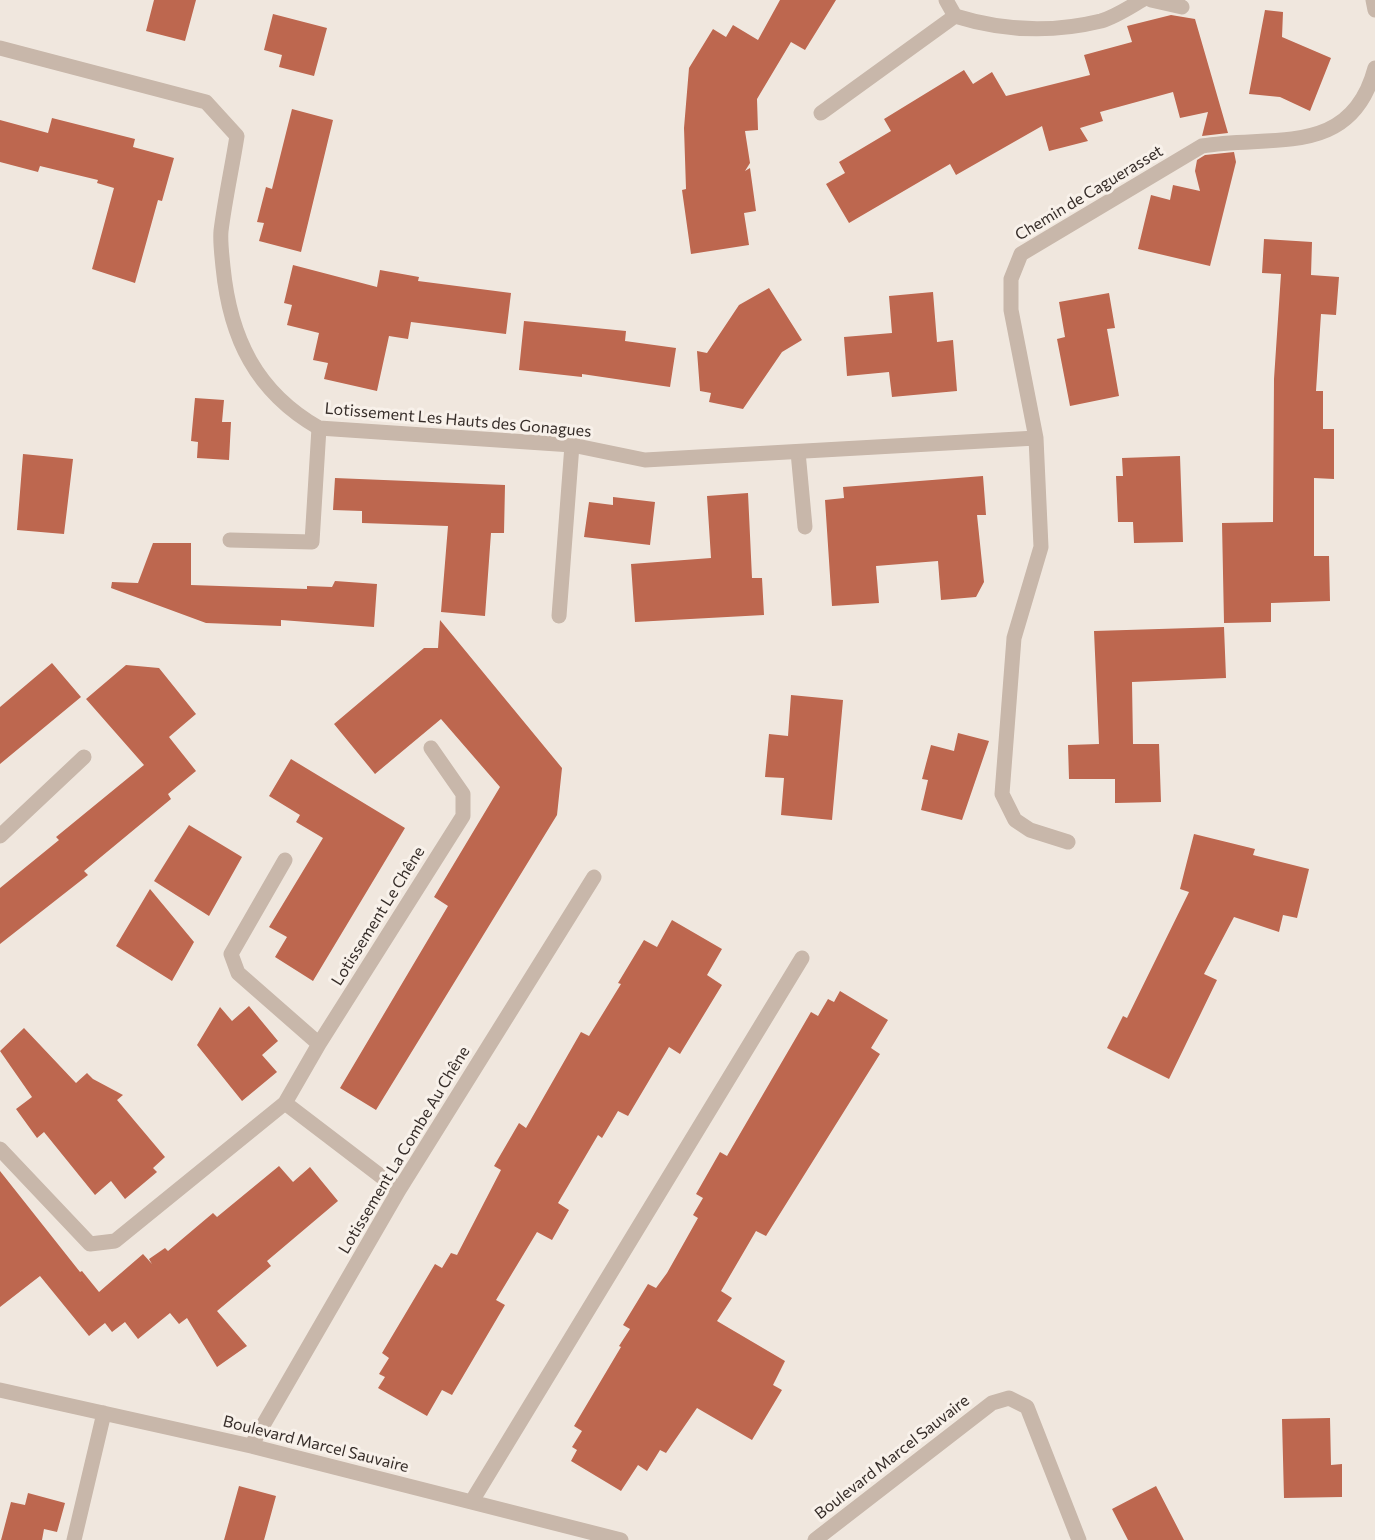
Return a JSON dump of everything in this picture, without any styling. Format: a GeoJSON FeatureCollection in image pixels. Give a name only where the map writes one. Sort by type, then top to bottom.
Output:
{"type":"FeatureCollection","features":[{"type":"Feature","properties":{"kind":"street"},"geometry":{"type":"LineString","coordinates":[[946,0],[955,16],[985,26],[1029,30],[1102,20],[1142,0]]}},
{"type":"Feature","properties":{"kind":"street"},"geometry":{"type":"LineString","coordinates":[[1151,0],[1182,7]]}},
{"type":"Feature","properties":{"kind":"street"},"geometry":{"type":"LineString","coordinates":[[1373,0],[1375,10]]}},
{"type":"Feature","properties":{"kind":"street"},"geometry":{"type":"LineString","coordinates":[[821,113],[955,16]]}},
{"type":"Feature","properties":{"kind":"street","name":"Lotissement Les Hauts des Gonagues"},"geometry":{"type":"LineString","coordinates":[[0,48],[206,102],[237,136],[220,233],[226,292],[231,312],[240,343],[260,380],[295,414],[319,428],[572,445],[645,460],[1036,438]]}},
{"type":"Feature","properties":{"kind":"street","name":"Chemin de Caguerasset"},"geometry":{"type":"LineString","coordinates":[[1068,842],[1030,830],[1015,820],[1002,794],[1014,638],[1041,547],[1036,438],[1011,310],[1011,279],[1021,254],[1202,146],[1235,140],[1297,140],[1326,132],[1355,108],[1371,84],[1375,68]]}},
{"type":"Feature","properties":{"kind":"street"},"geometry":{"type":"LineString","coordinates":[[230,540],[312,542],[319,428]]}},
{"type":"Feature","properties":{"kind":"street"},"geometry":{"type":"LineString","coordinates":[[559,616],[572,445]]}},
{"type":"Feature","properties":{"kind":"street"},"geometry":{"type":"LineString","coordinates":[[798,452],[805,527]]}},
{"type":"Feature","properties":{"kind":"street","name":"Lotissement Le Chêne"},"geometry":{"type":"LineString","coordinates":[[285,1104],[319,1044],[463,816],[463,794],[431,748]]}},
{"type":"Feature","properties":{"kind":"street"},"geometry":{"type":"LineString","coordinates":[[0,836],[84,757]]}},
{"type":"Feature","properties":{"kind":"street"},"geometry":{"type":"LineString","coordinates":[[285,860],[231,954],[238,973],[319,1044]]}},
{"type":"Feature","properties":{"kind":"street","name":"Lotissement La Combe Au Chêne"},"geometry":{"type":"LineString","coordinates":[[251,1446],[399,1190],[594,877]]}},
{"type":"Feature","properties":{"kind":"street"},"geometry":{"type":"LineString","coordinates":[[472,1502],[802,958]]}},
{"type":"Feature","properties":{"kind":"street"},"geometry":{"type":"LineString","coordinates":[[0,1150],[90,1244],[115,1241],[285,1104],[399,1190]]}},
{"type":"Feature","properties":{"kind":"street","name":"Boulevard Marcel Sauvaire"},"geometry":{"type":"LineString","coordinates":[[0,1390],[251,1446],[621,1540]]}},
{"type":"Feature","properties":{"kind":"street","name":"Boulevard Marcel Sauvaire"},"geometry":{"type":"LineString","coordinates":[[815,1540],[992,1403],[1010,1398],[1027,1407],[1079,1540]]}},
{"type":"Feature","properties":{"kind":"street"},"geometry":{"type":"LineString","coordinates":[[74,1540],[104,1413]]}},
{"type":"Feature","properties":{"kind":"building"},"geometry":{"type":"Polygon","coordinates":[[[154,0],[196,0],[185,41],[146,31],[154,0]]]}},
{"type":"Feature","properties":{"kind":"building"},"geometry":{"type":"Polygon","coordinates":[[[780,0],[836,0],[805,50],[791,42],[757,99],[758,130],[745,131],[750,163],[745,171],[750,168],[756,211],[744,213],[749,245],[691,254],[682,190],[686,189],[684,128],[689,68],[713,29],[726,37],[733,25],[758,40],[780,0]]]}},
{"type":"Feature","properties":{"kind":"building"},"geometry":{"type":"Polygon","coordinates":[[[1265,10],[1283,12],[1282,37],[1331,58],[1310,111],[1280,97],[1249,94],[1265,10]]]}},
{"type":"Feature","properties":{"kind":"building"},"geometry":{"type":"Polygon","coordinates":[[[273,14],[327,28],[314,76],[279,67],[282,55],[264,50],[273,14]]]}},
{"type":"Feature","properties":{"kind":"building"},"geometry":{"type":"Polygon","coordinates":[[[1171,15],[1195,19],[1228,133],[1202,136],[1208,112],[1180,118],[1173,92],[1100,112],[1103,121],[1080,128],[1088,141],[1049,151],[1042,126],[956,175],[950,164],[849,223],[826,184],[845,173],[839,162],[891,131],[884,119],[964,70],[973,84],[992,72],[1006,96],[1090,75],[1084,55],[1132,42],[1127,26],[1171,15]]]}},
{"type":"Feature","properties":{"kind":"building"},"geometry":{"type":"Polygon","coordinates":[[[292,109],[333,120],[301,252],[259,241],[264,223],[257,222],[266,187],[272,189],[292,109]]]}},
{"type":"Feature","properties":{"kind":"building"},"geometry":{"type":"Polygon","coordinates":[[[52,118],[135,139],[133,147],[174,158],[162,201],[158,200],[135,283],[92,269],[114,188],[97,183],[98,180],[40,166],[38,172],[0,162],[0,120],[48,133],[52,118]]]}},
{"type":"Feature","properties":{"kind":"building"},"geometry":{"type":"Polygon","coordinates":[[[1234,152],[1236,162],[1210,266],[1138,249],[1151,195],[1170,200],[1173,185],[1200,191],[1195,171],[1197,160],[1205,155],[1234,152]]]}},
{"type":"Feature","properties":{"kind":"building"},"geometry":{"type":"Polygon","coordinates":[[[1264,239],[1312,242],[1311,275],[1339,277],[1336,315],[1321,314],[1316,391],[1323,391],[1323,429],[1334,429],[1334,479],[1314,478],[1314,556],[1329,556],[1330,601],[1271,603],[1271,622],[1224,623],[1222,523],[1273,522],[1274,379],[1281,274],[1262,273],[1264,239]]]}},
{"type":"Feature","properties":{"kind":"building"},"geometry":{"type":"Polygon","coordinates":[[[293,265],[377,287],[380,270],[419,277],[418,281],[511,293],[506,334],[411,322],[408,339],[389,336],[377,391],[324,379],[328,363],[313,360],[319,333],[287,325],[292,305],[284,303],[293,265]]]}},
{"type":"Feature","properties":{"kind":"building"},"geometry":{"type":"Polygon","coordinates":[[[769,288],[802,340],[782,352],[743,409],[709,402],[711,393],[700,391],[697,351],[707,353],[739,305],[769,288]]]}},
{"type":"Feature","properties":{"kind":"building"},"geometry":{"type":"Polygon","coordinates":[[[933,292],[937,342],[953,340],[957,391],[892,397],[889,372],[847,376],[844,337],[892,333],[889,296],[933,292]]]}},
{"type":"Feature","properties":{"kind":"building"},"geometry":{"type":"Polygon","coordinates":[[[1109,293],[1115,328],[1107,329],[1119,396],[1070,406],[1057,339],[1065,337],[1059,302],[1109,293]]]}},
{"type":"Feature","properties":{"kind":"building"},"geometry":{"type":"Polygon","coordinates":[[[524,321],[626,331],[625,341],[676,348],[670,387],[582,374],[582,377],[519,370],[524,321]]]}},
{"type":"Feature","properties":{"kind":"building"},"geometry":{"type":"Polygon","coordinates":[[[195,398],[224,400],[222,422],[231,422],[229,460],[197,458],[198,442],[191,441],[195,398]]]}},
{"type":"Feature","properties":{"kind":"building"},"geometry":{"type":"Polygon","coordinates":[[[23,454],[73,459],[64,534],[17,530],[23,454]]]}},
{"type":"Feature","properties":{"kind":"building"},"geometry":{"type":"Polygon","coordinates":[[[1180,456],[1183,542],[1134,543],[1133,522],[1118,522],[1116,476],[1123,476],[1122,458],[1180,456]]]}},
{"type":"Feature","properties":{"kind":"building"},"geometry":{"type":"Polygon","coordinates":[[[983,476],[986,515],[977,515],[984,582],[976,597],[941,600],[938,561],[876,566],[879,603],[832,606],[825,500],[844,498],[843,487],[983,476]]]}},
{"type":"Feature","properties":{"kind":"building"},"geometry":{"type":"Polygon","coordinates":[[[335,478],[505,485],[504,533],[491,533],[485,616],[441,612],[448,526],[362,523],[362,511],[333,510],[335,478]]]}},
{"type":"Feature","properties":{"kind":"building"},"geometry":{"type":"Polygon","coordinates":[[[748,493],[752,578],[762,578],[764,615],[635,622],[631,564],[711,558],[707,496],[748,493]]]}},
{"type":"Feature","properties":{"kind":"building"},"geometry":{"type":"Polygon","coordinates":[[[613,497],[655,502],[650,545],[584,537],[589,502],[613,505],[613,497]]]}},
{"type":"Feature","properties":{"kind":"building"},"geometry":{"type":"Polygon","coordinates":[[[153,543],[191,543],[191,585],[307,589],[307,586],[332,587],[335,581],[377,584],[374,627],[281,620],[281,626],[206,623],[111,588],[112,582],[138,583],[153,543]]]}},
{"type":"Feature","properties":{"kind":"building"},"geometry":{"type":"Polygon","coordinates":[[[440,620],[562,768],[557,815],[376,1110],[340,1088],[448,906],[434,897],[500,787],[441,719],[375,774],[334,724],[424,648],[438,648],[440,620]]]}},
{"type":"Feature","properties":{"kind":"building"},"geometry":{"type":"Polygon","coordinates":[[[1224,627],[1226,678],[1132,682],[1133,744],[1159,744],[1161,802],[1115,803],[1115,779],[1069,779],[1068,745],[1099,744],[1094,631],[1224,627]]]}},
{"type":"Feature","properties":{"kind":"building"},"geometry":{"type":"Polygon","coordinates":[[[52,663],[81,697],[0,764],[0,707],[52,663]]]}},
{"type":"Feature","properties":{"kind":"building"},"geometry":{"type":"Polygon","coordinates":[[[126,665],[159,668],[196,714],[169,737],[196,771],[168,794],[171,799],[84,871],[88,875],[0,944],[0,888],[59,840],[56,837],[144,765],[86,699],[126,665]]]}},
{"type":"Feature","properties":{"kind":"building"},"geometry":{"type":"Polygon","coordinates":[[[791,695],[843,700],[832,820],[781,815],[784,778],[765,777],[769,734],[788,736],[791,695]]]}},
{"type":"Feature","properties":{"kind":"building"},"geometry":{"type":"Polygon","coordinates":[[[958,733],[989,741],[962,820],[921,810],[928,780],[922,779],[931,745],[954,751],[958,733]]]}},
{"type":"Feature","properties":{"kind":"building"},"geometry":{"type":"Polygon","coordinates":[[[291,759],[405,828],[313,981],[275,957],[287,937],[269,927],[323,838],[296,822],[300,815],[269,796],[291,759]]]}},
{"type":"Feature","properties":{"kind":"building"},"geometry":{"type":"Polygon","coordinates":[[[189,825],[242,857],[209,916],[154,881],[189,825]]]}},
{"type":"Feature","properties":{"kind":"building"},"geometry":{"type":"Polygon","coordinates":[[[1194,834],[1255,849],[1253,855],[1309,869],[1297,918],[1283,915],[1279,932],[1234,917],[1204,974],[1217,980],[1169,1079],[1107,1048],[1123,1016],[1127,1018],[1189,892],[1180,889],[1194,834]]]}},
{"type":"Feature","properties":{"kind":"building"},"geometry":{"type":"Polygon","coordinates":[[[150,889],[194,942],[172,981],[116,946],[150,889]]]}},
{"type":"Feature","properties":{"kind":"building"},"geometry":{"type":"Polygon","coordinates":[[[672,920],[722,949],[707,975],[722,985],[680,1054],[669,1047],[628,1116],[618,1111],[602,1138],[598,1135],[558,1203],[569,1210],[552,1240],[537,1232],[496,1300],[505,1305],[452,1395],[442,1390],[427,1416],[378,1388],[385,1377],[379,1374],[389,1358],[382,1353],[435,1264],[442,1268],[451,1253],[457,1255],[501,1170],[494,1166],[519,1123],[526,1128],[581,1032],[589,1036],[621,984],[618,983],[644,940],[657,947],[672,920]]]}},
{"type":"Feature","properties":{"kind":"building"},"geometry":{"type":"Polygon","coordinates":[[[840,991],[888,1020],[871,1048],[880,1054],[766,1236],[756,1231],[721,1291],[732,1298],[717,1321],[785,1361],[773,1385],[782,1390],[752,1440],[697,1408],[666,1453],[660,1450],[647,1471],[638,1465],[621,1491],[571,1461],[577,1450],[572,1447],[582,1431],[574,1426],[630,1329],[623,1325],[648,1284],[656,1288],[667,1273],[698,1218],[693,1215],[703,1198],[696,1194],[720,1152],[727,1156],[811,1012],[818,1016],[828,999],[834,1002],[840,991]]]}},
{"type":"Feature","properties":{"kind":"building"},"geometry":{"type":"Polygon","coordinates":[[[249,1006],[278,1041],[262,1055],[277,1072],[242,1101],[197,1045],[220,1007],[232,1021],[249,1006]]]}},
{"type":"Feature","properties":{"kind":"building"},"geometry":{"type":"Polygon","coordinates":[[[24,1028],[76,1083],[87,1073],[93,1079],[123,1095],[117,1100],[165,1157],[153,1168],[157,1172],[125,1199],[111,1181],[95,1195],[44,1132],[37,1138],[16,1109],[32,1097],[0,1051],[24,1028]]]}},
{"type":"Feature","properties":{"kind":"building"},"geometry":{"type":"Polygon","coordinates":[[[279,1166],[293,1182],[310,1167],[338,1201],[267,1261],[271,1266],[217,1311],[247,1346],[217,1367],[187,1318],[179,1324],[170,1313],[138,1339],[125,1322],[112,1332],[105,1323],[89,1336],[40,1276],[0,1307],[0,1171],[80,1272],[82,1271],[99,1292],[143,1254],[152,1264],[149,1259],[165,1248],[168,1251],[213,1213],[217,1217],[279,1166]]]}},
{"type":"Feature","properties":{"kind":"building"},"geometry":{"type":"Polygon","coordinates":[[[1330,1418],[1331,1465],[1342,1464],[1342,1497],[1284,1498],[1282,1419],[1330,1418]]]}},
{"type":"Feature","properties":{"kind":"building"},"geometry":{"type":"Polygon","coordinates":[[[239,1486],[276,1496],[264,1540],[224,1540],[239,1486]]]}},
{"type":"Feature","properties":{"kind":"building"},"geometry":{"type":"Polygon","coordinates":[[[1156,1486],[1184,1540],[1128,1540],[1112,1509],[1156,1486]]]}},
{"type":"Feature","properties":{"kind":"building"},"geometry":{"type":"Polygon","coordinates":[[[28,1493],[65,1503],[57,1532],[44,1529],[42,1540],[1,1540],[11,1502],[25,1505],[28,1493]]]}}]}
